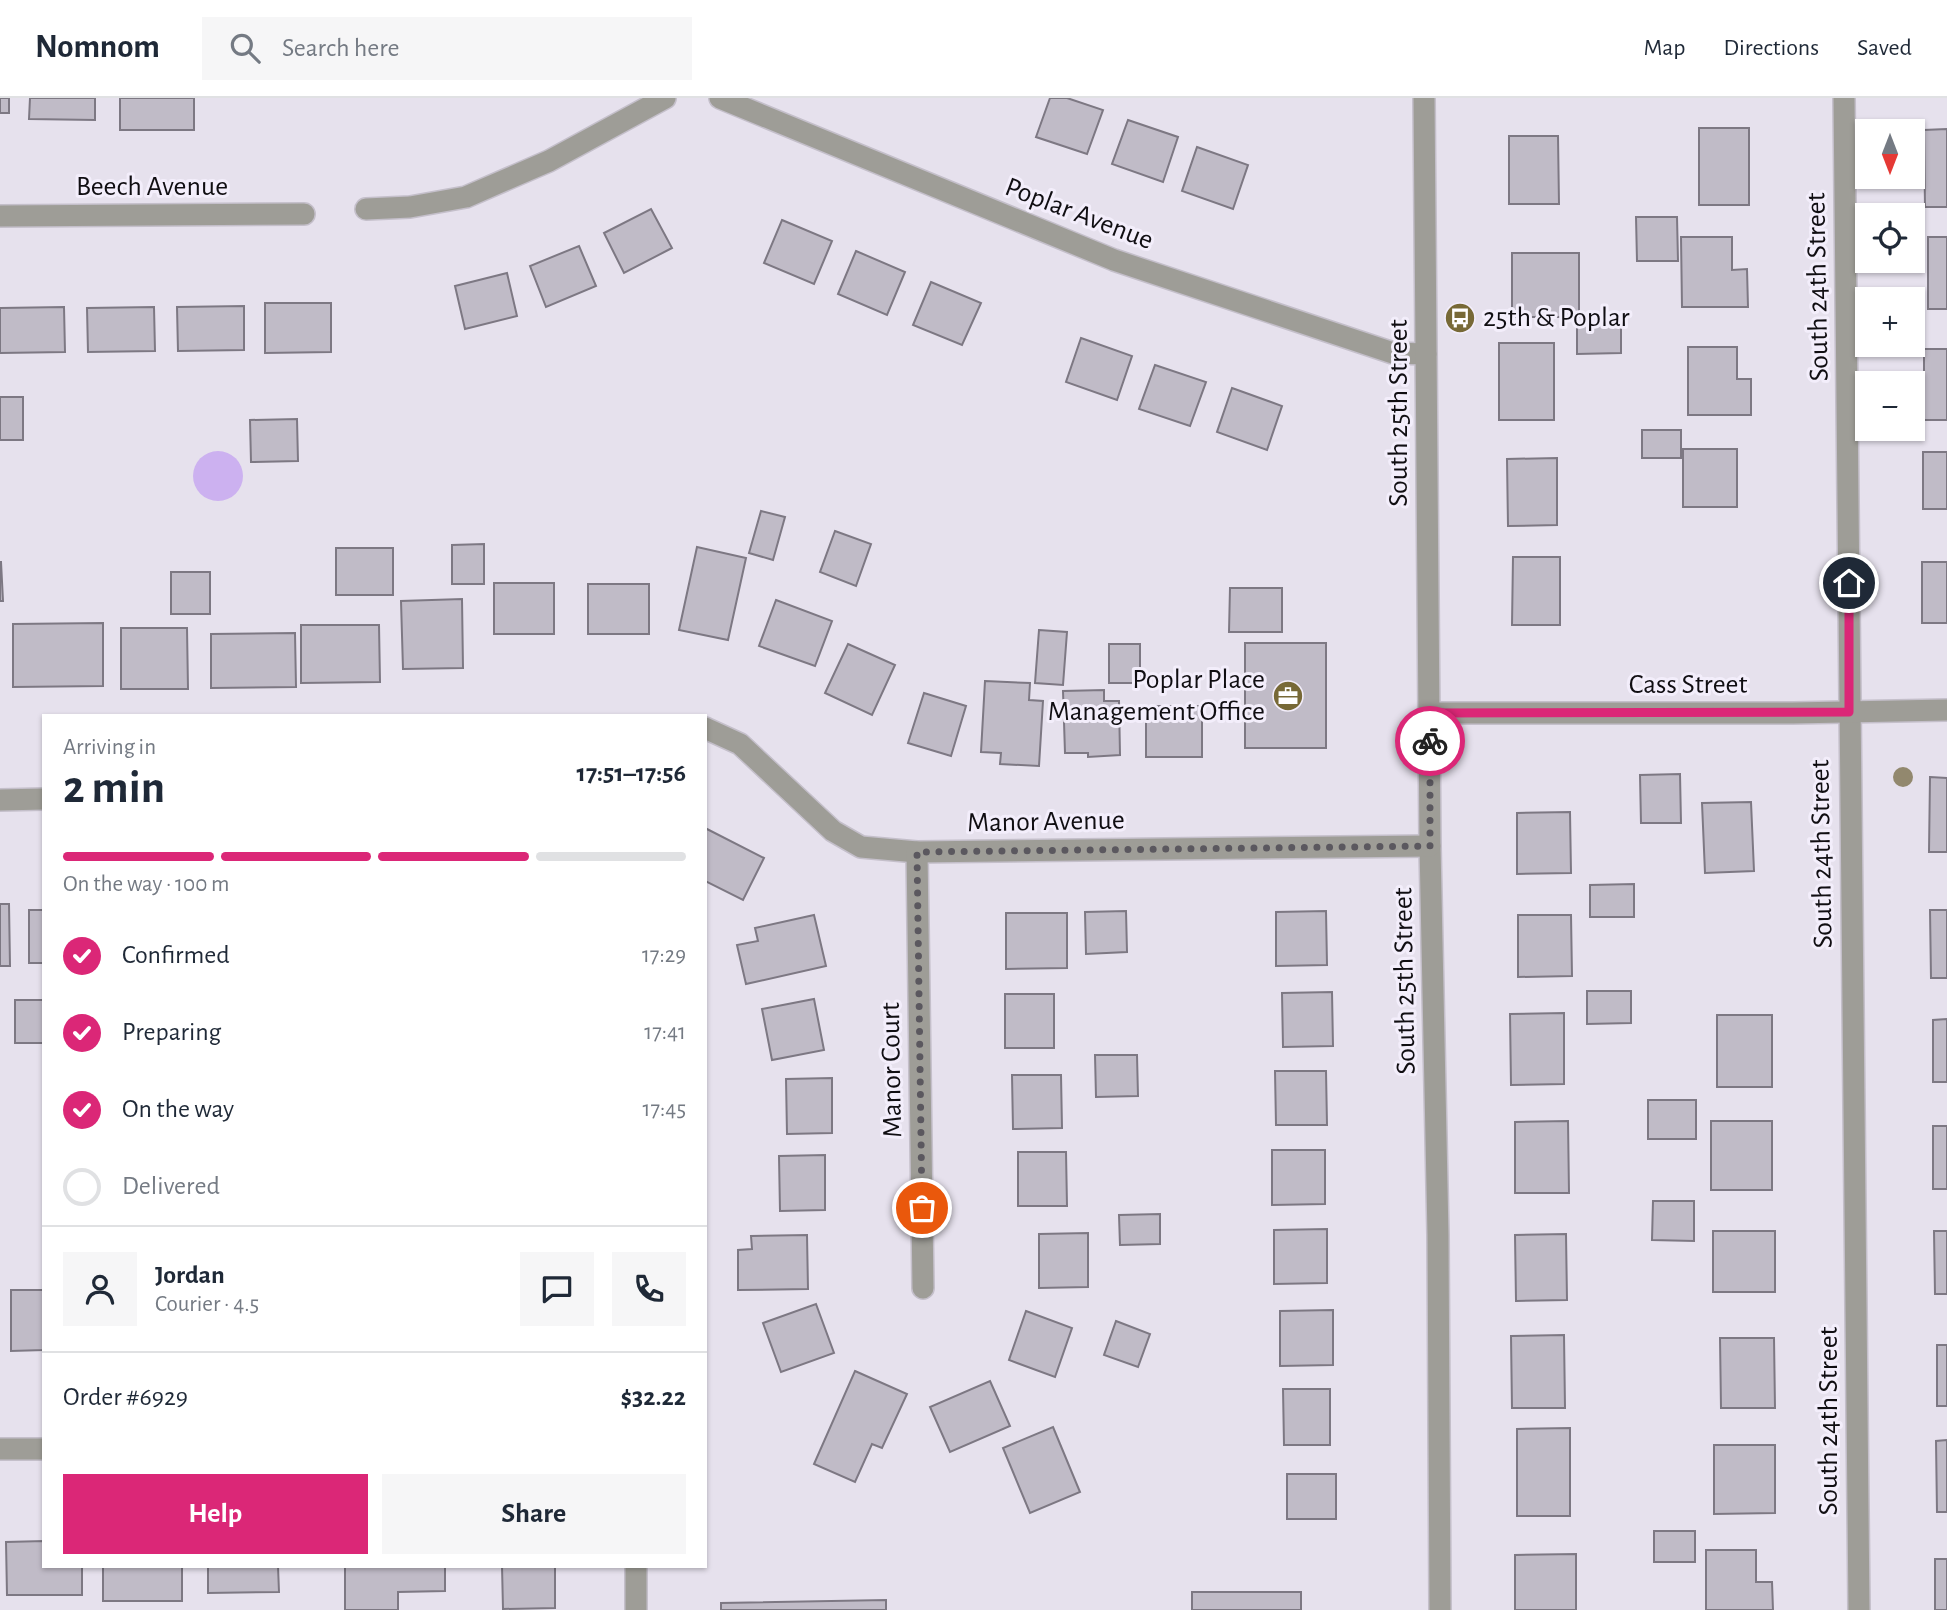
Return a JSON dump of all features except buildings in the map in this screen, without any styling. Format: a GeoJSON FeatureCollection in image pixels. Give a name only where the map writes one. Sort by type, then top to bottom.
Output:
{"type":"FeatureCollection","features":[{"type":"Feature","properties":{"kind":"street"},"geometry":{"type":"LineString","coordinates":[[366,209],[410,207],[466,197],[550,161],[665,98]]}},
{"type":"Feature","properties":{"kind":"street","name":"Poplar Avenue"},"geometry":{"type":"LineString","coordinates":[[720,98],[1114,260],[1393,352],[1426,354]]}},
{"type":"Feature","properties":{"kind":"street","name":"South 25th Street"},"geometry":{"type":"LineString","coordinates":[[1424,98],[1440,1610]]}},
{"type":"Feature","properties":{"kind":"street","name":"South 24th Street"},"geometry":{"type":"LineString","coordinates":[[1844,98],[1859,1610]]}},
{"type":"Feature","properties":{"kind":"street","name":"Beech Avenue"},"geometry":{"type":"LineString","coordinates":[[0,216],[304,214]]}},
{"type":"Feature","properties":{"kind":"street","name":"Cass Street"},"geometry":{"type":"LineString","coordinates":[[1429,713],[1947,710]]}},
{"type":"Feature","properties":{"kind":"street","name":"Manor Avenue"},"geometry":{"type":"LineString","coordinates":[[707,729],[740,744],[833,831],[861,847],[917,852],[1430,846]]}},
{"type":"Feature","properties":{"kind":"street"},"geometry":{"type":"LineString","coordinates":[[0,800],[42,799]]}},
{"type":"Feature","properties":{"kind":"street","name":"Manor Court"},"geometry":{"type":"LineString","coordinates":[[917,852],[923,1288]]}},
{"type":"Feature","properties":{"kind":"street"},"geometry":{"type":"LineString","coordinates":[[0,1449],[42,1449]]}},
{"type":"Feature","properties":{"kind":"street"},"geometry":{"type":"LineString","coordinates":[[636,1568],[636,1610]]}},
{"type":"Feature","properties":{"kind":"shaded area"},"geometry":{"type":"Polygon","coordinates":[[[218,451],[236,458],[243,476],[236,494],[218,501],[200,494],[193,476],[200,458],[218,451]]]}},
{"type":"Feature","properties":{"kind":"way so far"},"geometry":{"type":"LineString","coordinates":[[922,1208],[917,852],[1430,846],[1430,741]]}},
{"type":"Feature","properties":{"kind":"place","name":"25th & Poplar"},"geometry":{"type":"Point","coordinates":[1460,318]}},
{"type":"Feature","properties":{"kind":"place","name":"Poplar Place Management Office"},"geometry":{"type":"Point","coordinates":[1288,696]}},
{"type":"Feature","properties":{"kind":"route"},"geometry":{"type":"LineString","coordinates":[[1430,741],[1429,713],[1849,712],[1849,583]]}}]}
